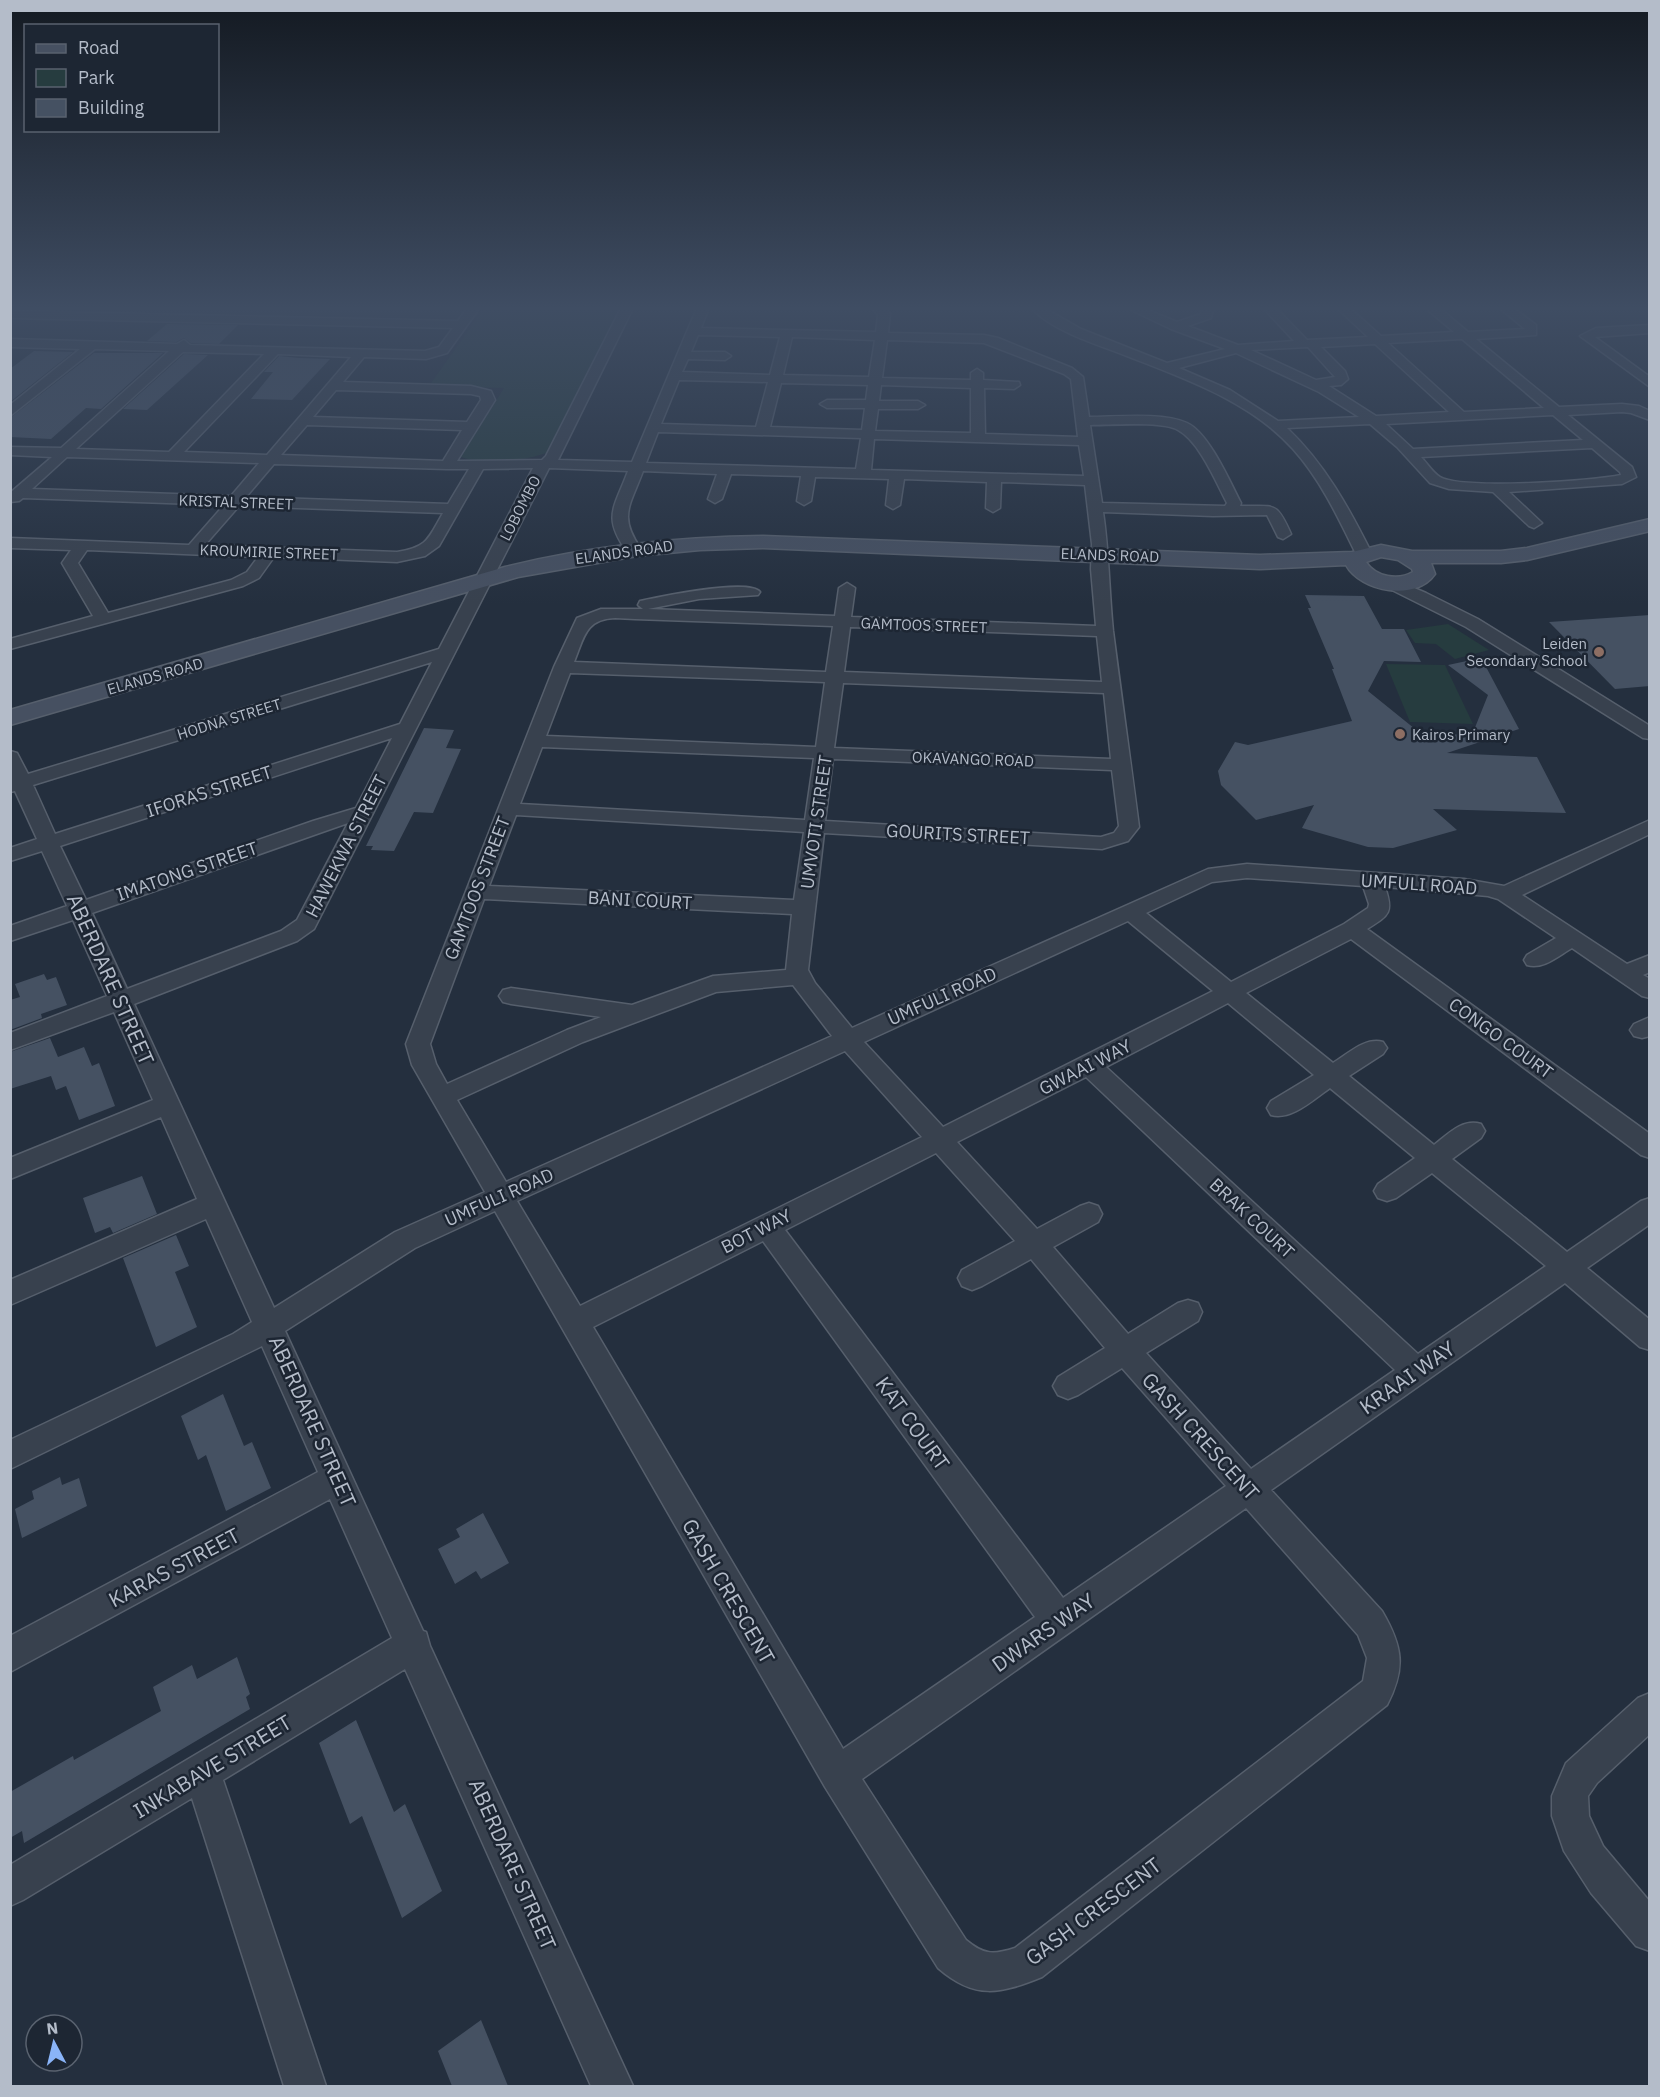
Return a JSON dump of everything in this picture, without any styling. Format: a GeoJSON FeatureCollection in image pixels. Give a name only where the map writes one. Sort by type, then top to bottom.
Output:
{"type":"FeatureCollection","features":[{"type":"Feature","properties":{"kind":"street"},"geometry":{"type":"LineString","coordinates":[[15,497],[113,408]]}},
{"type":"Feature","properties":{"kind":"street"},"geometry":{"type":"LineString","coordinates":[[173,456],[219,408]]}},
{"type":"Feature","properties":{"kind":"street"},"geometry":{"type":"LineString","coordinates":[[194,549],[313,408]]}},
{"type":"Feature","properties":{"kind":"street"},"geometry":{"type":"LineString","coordinates":[[447,465],[483,408]]}},
{"type":"Feature","properties":{"kind":"street","name":"LOBOMBO"},"geometry":{"type":"LineString","coordinates":[[483,580],[540,469],[552,458],[577,408]]}},
{"type":"Feature","properties":{"kind":"street"},"geometry":{"type":"LineString","coordinates":[[633,549],[622,533],[619,516],[661,408]]}},
{"type":"Feature","properties":{"kind":"street"},"geometry":{"type":"LineString","coordinates":[[762,432],[768,408]]}},
{"type":"Feature","properties":{"kind":"street"},"geometry":{"type":"LineString","coordinates":[[863,474],[872,408]]}},
{"type":"Feature","properties":{"kind":"street"},"geometry":{"type":"LineString","coordinates":[[977,408],[978,438]]}},
{"type":"Feature","properties":{"kind":"street","name":"GOURITS STREET"},"geometry":{"type":"LineString","coordinates":[[508,809],[1110,842],[1121,837],[1129,827],[1111,688],[1100,555],[1082,408]]}},
{"type":"Feature","properties":{"kind":"street"},"geometry":{"type":"LineString","coordinates":[[1248,408],[1274,425],[1305,456],[1339,508],[1369,567],[1472,623],[1650,734]]}},
{"type":"Feature","properties":{"kind":"street"},"geometry":{"type":"LineString","coordinates":[[1352,408],[1372,420],[1410,453],[1435,480],[1444,485],[1496,487],[1622,480],[1629,477],[1627,470],[1552,408]]}},
{"type":"Feature","properties":{"kind":"street"},"geometry":{"type":"LineString","coordinates":[[1452,408],[1461,416]]}},
{"type":"Feature","properties":{"kind":"street"},"geometry":{"type":"LineString","coordinates":[[1274,425],[1628,408],[1650,416]]}},
{"type":"Feature","properties":{"kind":"street"},"geometry":{"type":"LineString","coordinates":[[303,420],[471,426]]}},
{"type":"Feature","properties":{"kind":"street"},"geometry":{"type":"LineString","coordinates":[[1084,421],[1170,423],[1185,428],[1207,455],[1234,503],[1230,510]]}},
{"type":"Feature","properties":{"kind":"street"},"geometry":{"type":"LineString","coordinates":[[652,428],[1086,441]]}},
{"type":"Feature","properties":{"kind":"street"},"geometry":{"type":"LineString","coordinates":[[1410,453],[1596,444]]}},
{"type":"Feature","properties":{"kind":"street"},"geometry":{"type":"LineString","coordinates":[[10,451],[447,465],[637,466],[1092,482]]}},
{"type":"Feature","properties":{"kind":"street","name":"KROUMIRIE STREET"},"geometry":{"type":"LineString","coordinates":[[10,543],[397,557],[412,555],[431,546],[478,465]]}},
{"type":"Feature","properties":{"kind":"street"},"geometry":{"type":"LineString","coordinates":[[715,499],[725,470]]}},
{"type":"Feature","properties":{"kind":"street"},"geometry":{"type":"LineString","coordinates":[[804,501],[809,472]]}},
{"type":"Feature","properties":{"kind":"street"},"geometry":{"type":"LineString","coordinates":[[893,505],[897,475]]}},
{"type":"Feature","properties":{"kind":"street"},"geometry":{"type":"LineString","coordinates":[[993,508],[994,478]]}},
{"type":"Feature","properties":{"kind":"street"},"geometry":{"type":"LineString","coordinates":[[1496,487],[1534,523]]}},
{"type":"Feature","properties":{"kind":"street","name":"KRISTAL STREET"},"geometry":{"type":"LineString","coordinates":[[15,497],[453,509]]}},
{"type":"Feature","properties":{"kind":"street"},"geometry":{"type":"LineString","coordinates":[[1095,507],[1272,512],[1283,534]]}},
{"type":"Feature","properties":{"kind":"street"},"geometry":{"type":"LineString","coordinates":[[1339,508],[1368,537],[1411,565],[1472,623]]}},
{"type":"Feature","properties":{"kind":"street"},"geometry":{"type":"LineString","coordinates":[[1369,567],[1501,557],[1547,550],[1650,525]]}},
{"type":"Feature","properties":{"kind":"street","name":"ELANDS ROAD"},"geometry":{"type":"LineString","coordinates":[[10,718],[483,580],[572,559],[633,549],[698,543],[763,542],[1260,562],[1340,570],[1369,567]]}},
{"type":"Feature","properties":{"kind":"street"},"geometry":{"type":"LineString","coordinates":[[84,545],[70,563],[103,619]]}},
{"type":"Feature","properties":{"kind":"street"},"geometry":{"type":"LineString","coordinates":[[10,644],[246,579],[253,575],[270,552]]}},
{"type":"Feature","properties":{"kind":"street"},"geometry":{"type":"LineString","coordinates":[[1369,567],[1401,583],[1411,565]]}},
{"type":"Feature","properties":{"kind":"street","name":"HAWEKWA STREET"},"geometry":{"type":"LineString","coordinates":[[10,1042],[301,930],[483,580]]}},
{"type":"Feature","properties":{"kind":"street","name":"GAMTOOS STREET"},"geometry":{"type":"LineString","coordinates":[[635,614],[642,607],[654,603],[699,594],[753,588],[744,618]]}},
{"type":"Feature","properties":{"kind":"street","name":"UMVOTI STREET"},"geometry":{"type":"LineString","coordinates":[[800,978],[797,957],[848,588]]}},
{"type":"Feature","properties":{"kind":"street","name":"GAMTOOS STREET"},"geometry":{"type":"LineString","coordinates":[[501,1196],[424,1065],[418,1044],[563,667],[583,622],[602,614],[635,614],[1105,631]]}},
{"type":"Feature","properties":{"kind":"street","name":"HODNA STREET"},"geometry":{"type":"LineString","coordinates":[[14,775],[447,652]]}},
{"type":"Feature","properties":{"kind":"street"},"geometry":{"type":"LineString","coordinates":[[563,667],[1111,688]]}},
{"type":"Feature","properties":{"kind":"street","name":"IFORAS STREET"},"geometry":{"type":"LineString","coordinates":[[10,855],[408,727]]}},
{"type":"Feature","properties":{"kind":"street","name":"OKAVANGO ROAD"},"geometry":{"type":"LineString","coordinates":[[535,741],[1121,765]]}},
{"type":"Feature","properties":{"kind":"street","name":"ABERDARE STREET"},"geometry":{"type":"LineString","coordinates":[[14,775],[49,843],[414,1644],[612,2086]]}},
{"type":"Feature","properties":{"kind":"street","name":"IMATONG STREET"},"geometry":{"type":"LineString","coordinates":[[10,934],[320,825],[364,812]]}},
{"type":"Feature","properties":{"kind":"street"},"geometry":{"type":"LineString","coordinates":[[1506,894],[1650,826]]}},
{"type":"Feature","properties":{"kind":"street","name":"UMFULI ROAD"},"geometry":{"type":"LineString","coordinates":[[10,1455],[243,1343],[405,1240],[1130,911],[1219,873],[1247,872],[1464,886],[1506,894]]}},
{"type":"Feature","properties":{"kind":"street","name":"GWAAI WAY"},"geometry":{"type":"LineString","coordinates":[[939,1141],[1352,929],[1378,912],[1380,904],[1372,880]]}},
{"type":"Feature","properties":{"kind":"street","name":"BANI COURT"},"geometry":{"type":"LineString","coordinates":[[476,892],[804,908]]}},
{"type":"Feature","properties":{"kind":"street"},"geometry":{"type":"LineString","coordinates":[[1506,894],[1650,990]]}},
{"type":"Feature","properties":{"kind":"street"},"geometry":{"type":"LineString","coordinates":[[1130,911],[1650,1338]]}},
{"type":"Feature","properties":{"kind":"street","name":"CONGO COURT"},"geometry":{"type":"LineString","coordinates":[[1352,929],[1650,1148]]}},
{"type":"Feature","properties":{"kind":"street"},"geometry":{"type":"LineString","coordinates":[[1535,960],[1572,938]]}},
{"type":"Feature","properties":{"kind":"street"},"geometry":{"type":"LineString","coordinates":[[1626,974],[1650,962]]}},
{"type":"Feature","properties":{"kind":"street"},"geometry":{"type":"LineString","coordinates":[[443,1096],[575,1036],[713,984],[759,978],[800,978],[848,1039]]}},
{"type":"Feature","properties":{"kind":"street"},"geometry":{"type":"LineString","coordinates":[[511,996],[631,1013]]}},
{"type":"Feature","properties":{"kind":"street","name":"GASH CRESCENT"},"geometry":{"type":"LineString","coordinates":[[501,1196],[837,1774],[952,1954],[964,1966],[987,1974],[1006,1972],[1028,1963],[1375,1693],[1382,1681],[1385,1668],[1384,1653],[1379,1638],[1370,1623],[1125,1351],[1035,1245],[848,1039]]}},
{"type":"Feature","properties":{"kind":"street"},"geometry":{"type":"LineString","coordinates":[[1280,1108],[1375,1048]]}},
{"type":"Feature","properties":{"kind":"street","name":"BRAK COURT"},"geometry":{"type":"LineString","coordinates":[[1089,1065],[1416,1371]]}},
{"type":"Feature","properties":{"kind":"street"},"geometry":{"type":"LineString","coordinates":[[10,1169],[168,1104]]}},
{"type":"Feature","properties":{"kind":"street"},"geometry":{"type":"LineString","coordinates":[[1387,1191],[1472,1131]]}},
{"type":"Feature","properties":{"kind":"street","name":"BOT WAY"},"geometry":{"type":"LineString","coordinates":[[574,1323],[939,1141]]}},
{"type":"Feature","properties":{"kind":"street"},"geometry":{"type":"LineString","coordinates":[[10,1293],[213,1204]]}},
{"type":"Feature","properties":{"kind":"street","name":"KRAAI WAY"},"geometry":{"type":"LineString","coordinates":[[1248,1489],[1650,1209]]}},
{"type":"Feature","properties":{"kind":"street"},"geometry":{"type":"LineString","coordinates":[[972,1278],[1089,1214]]}},
{"type":"Feature","properties":{"kind":"street","name":"KAT COURT"},"geometry":{"type":"LineString","coordinates":[[768,1226],[1059,1621]]}},
{"type":"Feature","properties":{"kind":"street"},"geometry":{"type":"LineString","coordinates":[[1068,1386],[1188,1312]]}},
{"type":"Feature","properties":{"kind":"street","name":"KARAS STREET"},"geometry":{"type":"LineString","coordinates":[[10,1655],[338,1478]]}},
{"type":"Feature","properties":{"kind":"street","name":"DWARS WAY"},"geometry":{"type":"LineString","coordinates":[[837,1774],[1248,1489]]}},
{"type":"Feature","properties":{"kind":"street","name":"INKABAVE STREET"},"geometry":{"type":"LineString","coordinates":[[10,1887],[414,1644]]}},
{"type":"Feature","properties":{"kind":"street"},"geometry":{"type":"LineString","coordinates":[[1650,1710],[1579,1775],[1568,1798],[1569,1818],[1579,1844],[1594,1866],[1650,1932]]}},
{"type":"Feature","properties":{"kind":"street"},"geometry":{"type":"LineString","coordinates":[[202,1772],[305,2086]]}},
{"type":"Feature","properties":{"kind":"green space"},"geometry":{"type":"Polygon","coordinates":[[[492,408],[569,408],[546,453],[504,461],[480,461],[461,457],[492,408]]]}},
{"type":"Feature","properties":{"kind":"green space"},"geometry":{"type":"Polygon","coordinates":[[[1448,624],[1489,650],[1455,659],[1436,644],[1415,643],[1406,630],[1448,624]]]}},
{"type":"Feature","properties":{"kind":"green space"},"geometry":{"type":"Polygon","coordinates":[[[1386,664],[1445,665],[1473,724],[1410,722],[1386,664]]]}},
{"type":"Feature","properties":{"kind":"building"},"geometry":{"type":"Polygon","coordinates":[[[23,408],[102,408],[86,408],[51,439],[10,437],[10,418],[23,408]]]}},
{"type":"Feature","properties":{"kind":"building"},"geometry":{"type":"Polygon","coordinates":[[[124,408],[149,408],[147,410],[124,408]]]}},
{"type":"Feature","properties":{"kind":"building"},"geometry":{"type":"Polygon","coordinates":[[[1305,595],[1364,596],[1382,629],[1404,629],[1421,662],[1384,661],[1368,691],[1420,733],[1472,735],[1488,695],[1448,665],[1476,659],[1485,665],[1519,729],[1447,753],[1537,757],[1566,813],[1433,809],[1457,830],[1393,848],[1368,847],[1302,828],[1314,805],[1256,820],[1221,785],[1218,771],[1235,742],[1248,745],[1352,721],[1305,595]]]}},
{"type":"Feature","properties":{"kind":"building"},"geometry":{"type":"Polygon","coordinates":[[[1650,615],[1650,686],[1615,689],[1549,622],[1650,615]]]}},
{"type":"Feature","properties":{"kind":"building"},"geometry":{"type":"Polygon","coordinates":[[[424,728],[454,730],[446,748],[461,749],[433,813],[414,812],[394,851],[371,850],[373,846],[366,846],[424,728]]]}},
{"type":"Feature","properties":{"kind":"building"},"geometry":{"type":"Polygon","coordinates":[[[44,974],[47,980],[56,977],[67,1005],[41,1014],[42,1018],[10,1030],[10,1000],[20,997],[15,984],[44,974]]]}},
{"type":"Feature","properties":{"kind":"building"},"geometry":{"type":"Polygon","coordinates":[[[50,1038],[58,1057],[84,1047],[92,1066],[99,1063],[115,1106],[79,1120],[66,1086],[56,1090],[51,1076],[10,1089],[10,1052],[50,1038]]]}},
{"type":"Feature","properties":{"kind":"building"},"geometry":{"type":"Polygon","coordinates":[[[142,1176],[157,1214],[113,1233],[110,1227],[95,1233],[83,1198],[142,1176]]]}},
{"type":"Feature","properties":{"kind":"building"},"geometry":{"type":"Polygon","coordinates":[[[176,1235],[189,1266],[175,1272],[197,1327],[156,1347],[123,1258],[176,1235]]]}},
{"type":"Feature","properties":{"kind":"building"},"geometry":{"type":"Polygon","coordinates":[[[223,1394],[244,1446],[252,1442],[271,1488],[226,1511],[206,1455],[198,1460],[181,1416],[223,1394]]]}},
{"type":"Feature","properties":{"kind":"building"},"geometry":{"type":"Polygon","coordinates":[[[60,1477],[62,1485],[79,1478],[87,1506],[22,1538],[15,1509],[34,1499],[32,1491],[60,1477]]]}},
{"type":"Feature","properties":{"kind":"building"},"geometry":{"type":"Polygon","coordinates":[[[483,1513],[509,1563],[481,1579],[476,1571],[455,1584],[438,1549],[460,1537],[456,1529],[483,1513]]]}},
{"type":"Feature","properties":{"kind":"building"},"geometry":{"type":"Polygon","coordinates":[[[237,1657],[250,1694],[246,1697],[250,1709],[24,1843],[22,1831],[10,1838],[10,1792],[73,1756],[74,1760],[161,1711],[153,1687],[192,1665],[197,1679],[237,1657]]]}},
{"type":"Feature","properties":{"kind":"building"},"geometry":{"type":"Polygon","coordinates":[[[356,1720],[394,1812],[405,1804],[442,1891],[402,1918],[362,1816],[350,1824],[319,1743],[356,1720]]]}},
{"type":"Feature","properties":{"kind":"building"},"geometry":{"type":"Polygon","coordinates":[[[481,2020],[508,2086],[452,2086],[438,2051],[481,2020]]]}},
{"type":"Feature","properties":{"kind":"place","name":"Leiden Secondary School"},"geometry":{"type":"Point","coordinates":[1599,652]}},
{"type":"Feature","properties":{"kind":"place","name":"Kairos Primary"},"geometry":{"type":"Point","coordinates":[1400,734]}}]}
